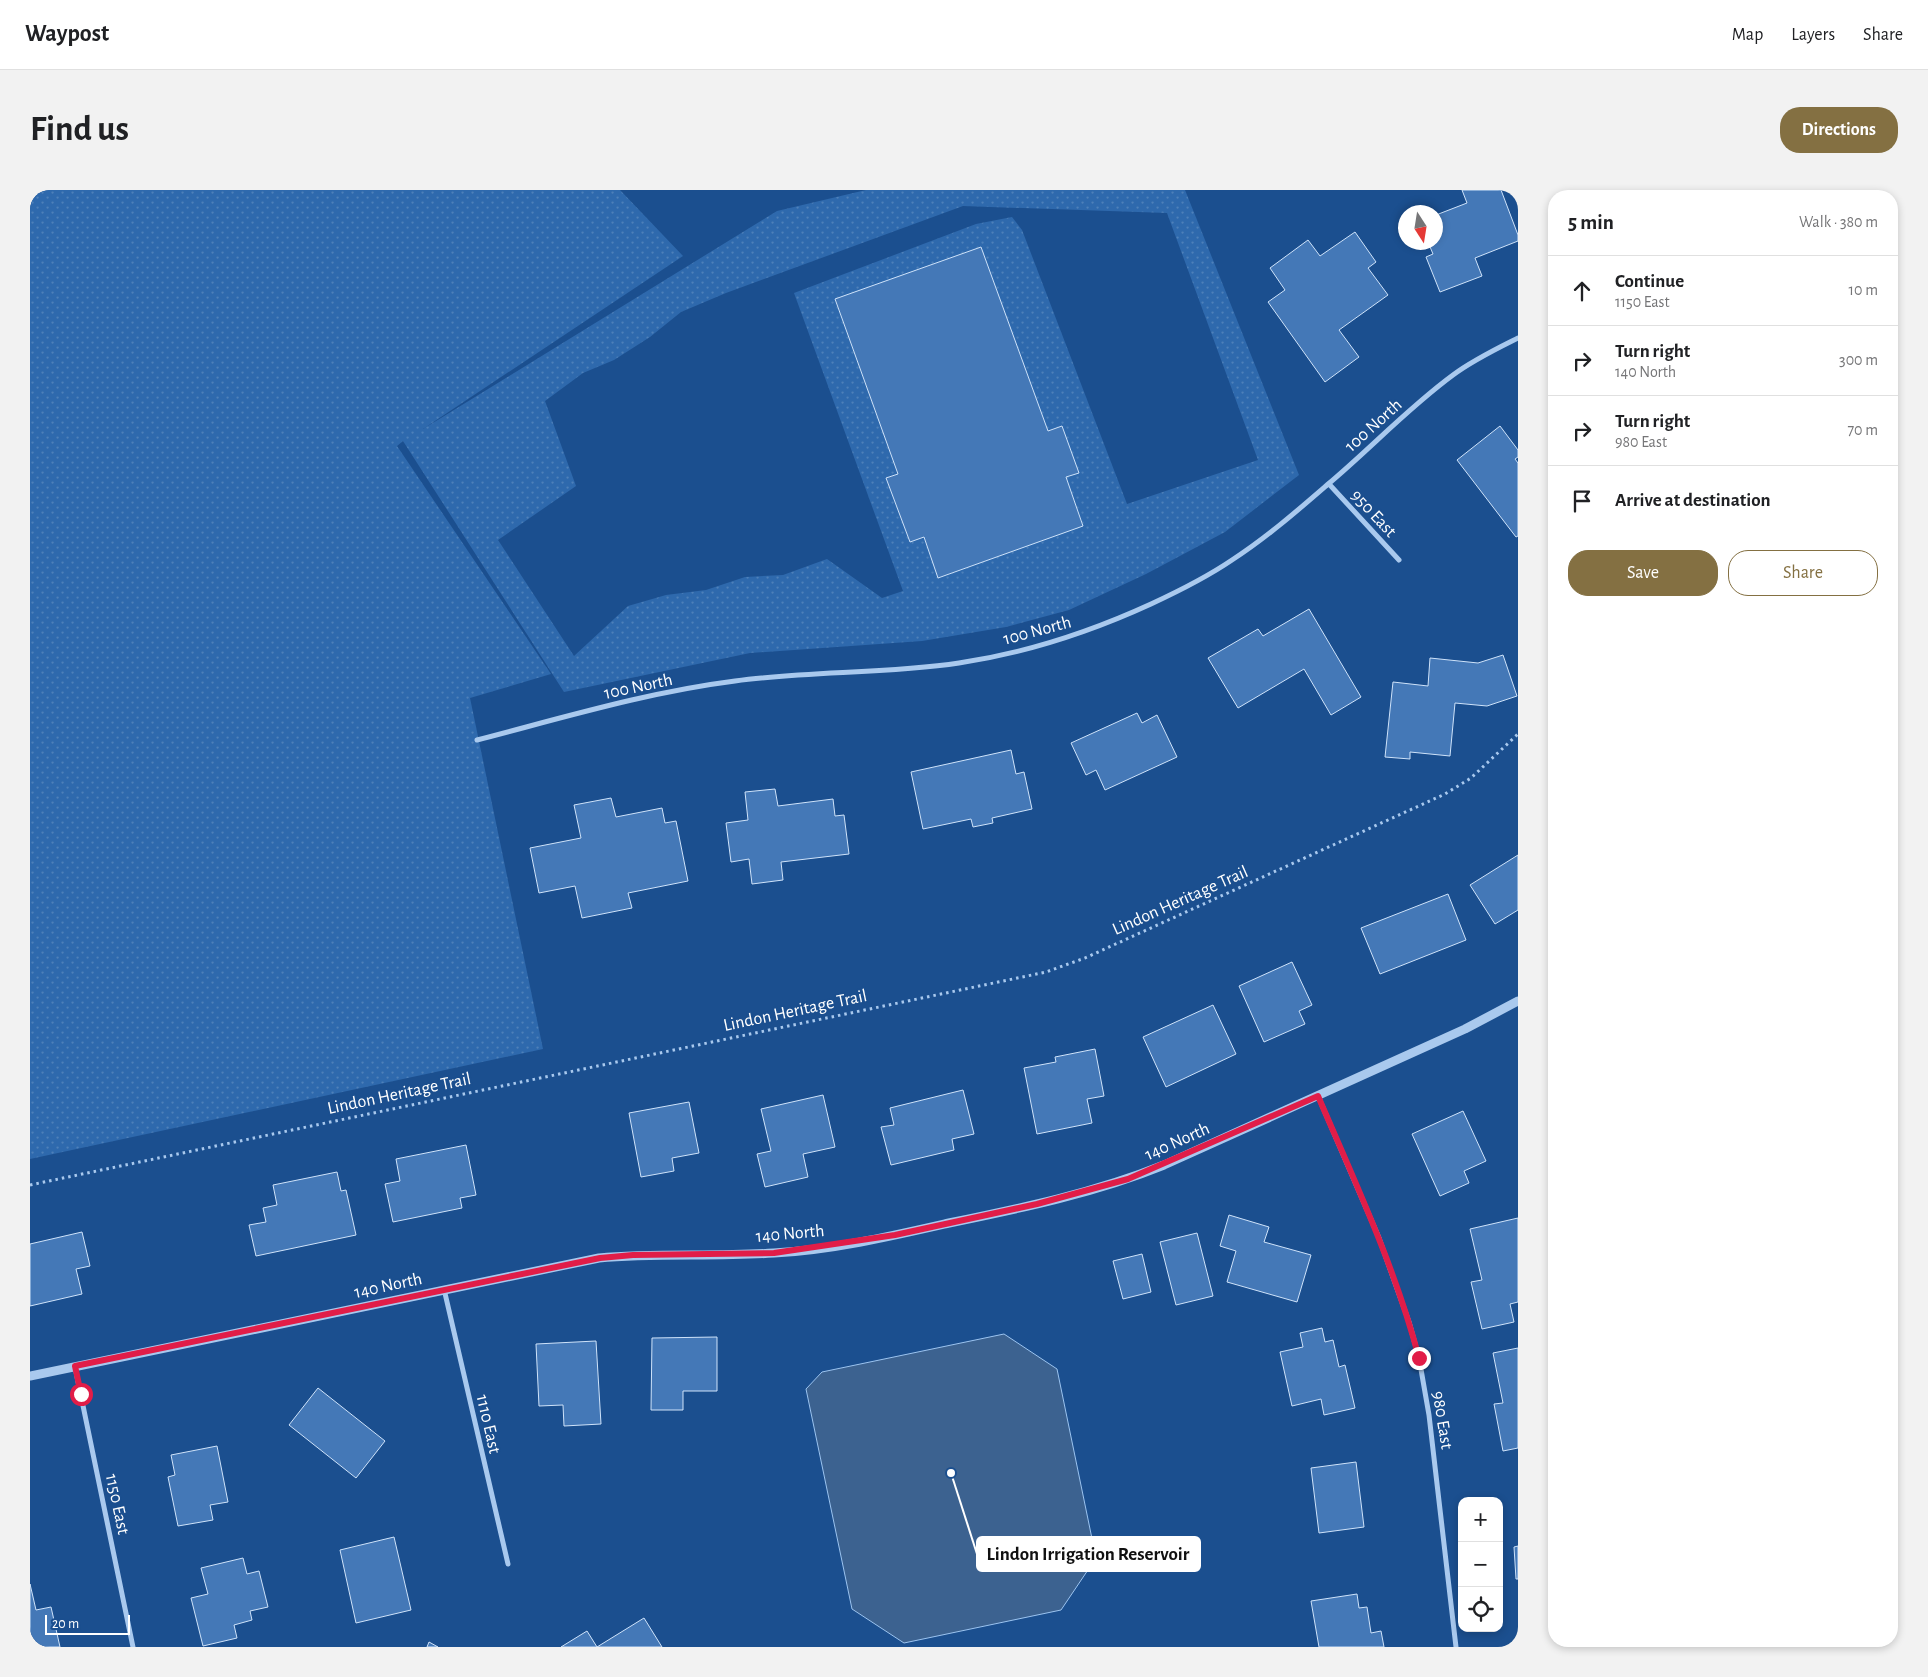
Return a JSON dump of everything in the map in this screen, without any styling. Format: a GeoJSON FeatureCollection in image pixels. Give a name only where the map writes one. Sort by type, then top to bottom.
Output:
{"type":"FeatureCollection","features":[{"type":"Feature","properties":{"kind":"street","name":"100 North"},"geometry":{"type":"LineString","coordinates":[[477,740],[626,701],[735,681],[959,663],[1022,650],[1102,626],[1197,581],[1231,561],[1329,484],[1420,401],[1448,379],[1483,356],[1518,338]]}},
{"type":"Feature","properties":{"kind":"street","name":"950 East"},"geometry":{"type":"LineString","coordinates":[[1329,484],[1399,560]]}},
{"type":"Feature","properties":{"kind":"street","name":"140 North"},"geometry":{"type":"LineString","coordinates":[[30,1376],[600,1258],[633,1255],[774,1253],[833,1246],[895,1235],[1028,1206],[1128,1179],[1465,1029],[1518,1001]]}},
{"type":"Feature","properties":{"kind":"street","name":"980 East"},"geometry":{"type":"LineString","coordinates":[[1318,1096],[1379,1238],[1409,1322],[1419,1358],[1429,1415],[1456,1647]]}},
{"type":"Feature","properties":{"kind":"street","name":"1110 East"},"geometry":{"type":"LineString","coordinates":[[444,1290],[508,1564]]}},
{"type":"Feature","properties":{"kind":"street","name":"1150 East"},"geometry":{"type":"LineString","coordinates":[[75,1366],[133,1647]]}},
{"type":"Feature","properties":{"kind":"path","name":"Lindon Heritage Trail"},"geometry":{"type":"LineString","coordinates":[[30,1185],[1046,972],[1085,958],[1445,794],[1471,778],[1518,734]]}},
{"type":"Feature","properties":{"kind":"shaded area"},"geometry":{"type":"Polygon","coordinates":[[[30,190],[620,190],[683,256],[423,429],[777,211],[866,190],[1185,190],[1299,475],[1225,532],[1146,574],[1069,610],[1006,627],[922,641],[750,653],[564,692],[403,441],[397,446],[551,674],[470,698],[543,1049],[30,1159],[30,190]],[[963,206],[726,293],[681,312],[650,337],[614,360],[583,373],[545,401],[576,486],[498,540],[574,656],[628,606],[666,595],[706,590],[745,577],[783,575],[827,559],[882,598],[903,591],[794,293],[976,224],[1012,217],[1022,230],[1127,504],[1258,460],[1167,213],[963,206]],[[981,247],[835,300],[898,474],[886,478],[910,542],[924,537],[939,578],[1083,525],[1066,477],[1078,473],[1062,426],[1048,431],[981,247]]]}},
{"type":"Feature","properties":{"kind":"shaded area"},"geometry":{"type":"Polygon","coordinates":[[[1004,1334],[1057,1369],[1096,1558],[1061,1610],[904,1643],[852,1609],[806,1389],[822,1372],[1004,1334]]]}},
{"type":"Feature","properties":{"kind":"building"},"geometry":{"type":"Polygon","coordinates":[[[1462,190],[1501,190],[1518,235],[1518,241],[1475,258],[1482,276],[1440,292],[1426,257],[1433,254],[1431,250],[1443,250],[1443,212],[1467,203],[1462,190]]]}},
{"type":"Feature","properties":{"kind":"building"},"geometry":{"type":"Polygon","coordinates":[[[1355,232],[1376,262],[1368,268],[1388,295],[1339,330],[1359,357],[1325,382],[1268,302],[1285,290],[1270,268],[1308,240],[1320,256],[1355,232]]]}},
{"type":"Feature","properties":{"kind":"building"},"geometry":{"type":"Polygon","coordinates":[[[981,247],[1048,431],[1062,426],[1079,473],[1066,477],[1083,526],[938,578],[924,537],[910,542],[886,478],[898,474],[835,299],[981,247]]]}},
{"type":"Feature","properties":{"kind":"building"},"geometry":{"type":"Polygon","coordinates":[[[1500,426],[1518,450],[1518,457],[1515,459],[1518,463],[1518,536],[1516,537],[1457,460],[1500,426]]]}},
{"type":"Feature","properties":{"kind":"building"},"geometry":{"type":"Polygon","coordinates":[[[1309,609],[1361,697],[1331,715],[1304,669],[1238,708],[1208,658],[1258,629],[1263,636],[1309,609]]]}},
{"type":"Feature","properties":{"kind":"building"},"geometry":{"type":"Polygon","coordinates":[[[1503,655],[1517,696],[1487,706],[1455,703],[1450,756],[1410,752],[1410,759],[1385,757],[1393,682],[1428,686],[1430,658],[1478,663],[1503,655]]]}},
{"type":"Feature","properties":{"kind":"building"},"geometry":{"type":"Polygon","coordinates":[[[1137,713],[1142,723],[1157,715],[1177,757],[1105,790],[1096,770],[1086,775],[1071,743],[1137,713]]]}},
{"type":"Feature","properties":{"kind":"building"},"geometry":{"type":"Polygon","coordinates":[[[1011,750],[1016,774],[1024,772],[1032,809],[992,818],[993,823],[973,827],[971,819],[923,829],[911,772],[1011,750]]]}},
{"type":"Feature","properties":{"kind":"building"},"geometry":{"type":"Polygon","coordinates":[[[775,789],[778,806],[833,799],[835,816],[844,815],[849,854],[781,862],[783,880],[752,884],[749,859],[731,862],[726,823],[748,820],[745,792],[775,789]]]}},
{"type":"Feature","properties":{"kind":"building"},"geometry":{"type":"Polygon","coordinates":[[[611,798],[616,817],[662,808],[665,823],[676,821],[688,881],[628,893],[632,908],[582,918],[575,886],[539,893],[530,848],[581,838],[574,805],[611,798]]]}},
{"type":"Feature","properties":{"kind":"building"},"geometry":{"type":"Polygon","coordinates":[[[1518,855],[1518,910],[1495,924],[1470,885],[1518,855]]]}},
{"type":"Feature","properties":{"kind":"building"},"geometry":{"type":"Polygon","coordinates":[[[1448,894],[1466,940],[1380,974],[1361,928],[1448,894]]]}},
{"type":"Feature","properties":{"kind":"building"},"geometry":{"type":"Polygon","coordinates":[[[1292,962],[1312,1005],[1299,1011],[1305,1024],[1264,1042],[1239,986],[1292,962]]]}},
{"type":"Feature","properties":{"kind":"building"},"geometry":{"type":"Polygon","coordinates":[[[1213,1005],[1236,1054],[1166,1087],[1143,1037],[1213,1005]]]}},
{"type":"Feature","properties":{"kind":"building"},"geometry":{"type":"Polygon","coordinates":[[[1095,1049],[1104,1096],[1087,1099],[1092,1123],[1037,1134],[1024,1068],[1056,1062],[1055,1057],[1095,1049]]]}},
{"type":"Feature","properties":{"kind":"building"},"geometry":{"type":"Polygon","coordinates":[[[963,1090],[974,1134],[952,1139],[954,1150],[891,1165],[881,1127],[894,1125],[890,1108],[963,1090]]]}},
{"type":"Feature","properties":{"kind":"building"},"geometry":{"type":"Polygon","coordinates":[[[823,1095],[835,1147],[803,1154],[808,1177],[765,1187],[757,1154],[771,1151],[761,1109],[823,1095]]]}},
{"type":"Feature","properties":{"kind":"building"},"geometry":{"type":"Polygon","coordinates":[[[689,1102],[699,1153],[672,1158],[674,1171],[641,1177],[629,1113],[689,1102]]]}},
{"type":"Feature","properties":{"kind":"building"},"geometry":{"type":"Polygon","coordinates":[[[1463,1111],[1486,1161],[1464,1171],[1469,1183],[1440,1196],[1412,1134],[1463,1111]]]}},
{"type":"Feature","properties":{"kind":"building"},"geometry":{"type":"Polygon","coordinates":[[[466,1145],[476,1195],[460,1198],[462,1208],[393,1222],[385,1184],[400,1181],[396,1159],[466,1145]]]}},
{"type":"Feature","properties":{"kind":"building"},"geometry":{"type":"Polygon","coordinates":[[[337,1172],[341,1191],[346,1190],[356,1235],[256,1256],[249,1225],[266,1222],[263,1208],[277,1205],[273,1185],[337,1172]]]}},
{"type":"Feature","properties":{"kind":"building"},"geometry":{"type":"Polygon","coordinates":[[[1229,1215],[1269,1227],[1264,1242],[1311,1255],[1297,1302],[1227,1282],[1236,1251],[1220,1246],[1229,1215]]]}},
{"type":"Feature","properties":{"kind":"building"},"geometry":{"type":"Polygon","coordinates":[[[1518,1218],[1518,1302],[1510,1304],[1514,1322],[1482,1329],[1471,1282],[1482,1280],[1470,1229],[1518,1218]]]}},
{"type":"Feature","properties":{"kind":"building"},"geometry":{"type":"Polygon","coordinates":[[[82,1232],[90,1266],[76,1269],[82,1294],[30,1306],[30,1244],[82,1232]]]}},
{"type":"Feature","properties":{"kind":"building"},"geometry":{"type":"Polygon","coordinates":[[[1197,1233],[1213,1296],[1176,1305],[1160,1242],[1197,1233]]]}},
{"type":"Feature","properties":{"kind":"building"},"geometry":{"type":"Polygon","coordinates":[[[1142,1254],[1151,1292],[1123,1299],[1113,1261],[1142,1254]]]}},
{"type":"Feature","properties":{"kind":"building"},"geometry":{"type":"Polygon","coordinates":[[[1322,1328],[1325,1342],[1333,1340],[1339,1367],[1345,1365],[1355,1408],[1324,1415],[1321,1399],[1292,1406],[1280,1352],[1303,1347],[1300,1333],[1322,1328]]]}},
{"type":"Feature","properties":{"kind":"building"},"geometry":{"type":"Polygon","coordinates":[[[717,1337],[717,1391],[683,1391],[683,1410],[651,1410],[652,1338],[717,1337]]]}},
{"type":"Feature","properties":{"kind":"building"},"geometry":{"type":"Polygon","coordinates":[[[596,1341],[601,1424],[564,1426],[563,1405],[539,1406],[536,1344],[596,1341]]]}},
{"type":"Feature","properties":{"kind":"building"},"geometry":{"type":"Polygon","coordinates":[[[1518,1348],[1518,1448],[1503,1451],[1494,1404],[1503,1403],[1493,1353],[1518,1348]]]}},
{"type":"Feature","properties":{"kind":"building"},"geometry":{"type":"Polygon","coordinates":[[[318,1388],[385,1441],[356,1478],[289,1425],[318,1388]]]}},
{"type":"Feature","properties":{"kind":"building"},"geometry":{"type":"Polygon","coordinates":[[[217,1446],[228,1502],[210,1505],[213,1520],[178,1526],[168,1477],[175,1475],[171,1455],[217,1446]]]}},
{"type":"Feature","properties":{"kind":"building"},"geometry":{"type":"Polygon","coordinates":[[[1356,1462],[1364,1527],[1319,1533],[1311,1468],[1356,1462]]]}},
{"type":"Feature","properties":{"kind":"building"},"geometry":{"type":"Polygon","coordinates":[[[394,1537],[411,1610],[356,1623],[340,1550],[394,1537]]]}},
{"type":"Feature","properties":{"kind":"building"},"geometry":{"type":"Polygon","coordinates":[[[1518,1546],[1518,1579],[1516,1579],[1514,1547],[1518,1546]]]}},
{"type":"Feature","properties":{"kind":"building"},"geometry":{"type":"Polygon","coordinates":[[[243,1558],[247,1574],[259,1571],[268,1607],[250,1611],[252,1620],[234,1625],[237,1638],[203,1646],[191,1598],[208,1594],[201,1568],[243,1558]]]}},
{"type":"Feature","properties":{"kind":"building"},"geometry":{"type":"Polygon","coordinates":[[[30,1584],[36,1610],[51,1607],[60,1647],[30,1647],[30,1584]]]}},
{"type":"Feature","properties":{"kind":"building"},"geometry":{"type":"Polygon","coordinates":[[[1357,1594],[1359,1608],[1367,1607],[1371,1633],[1381,1631],[1384,1647],[1319,1647],[1311,1601],[1357,1594]]]}},
{"type":"Feature","properties":{"kind":"building"},"geometry":{"type":"Polygon","coordinates":[[[644,1618],[662,1647],[597,1647],[644,1618]]]}},
{"type":"Feature","properties":{"kind":"building"},"geometry":{"type":"Polygon","coordinates":[[[587,1631],[597,1647],[561,1647],[587,1631]]]}},
{"type":"Feature","properties":{"kind":"building"},"geometry":{"type":"Polygon","coordinates":[[[429,1642],[438,1647],[427,1647],[429,1642]]]}},
{"type":"Feature","properties":{"kind":"place","name":"Lindon Irrigation Reservoir"},"geometry":{"type":"Point","coordinates":[951,1473]}},
{"type":"Feature","properties":{"kind":"route"},"geometry":{"type":"LineString","coordinates":[[81,1394],[75,1366],[600,1258],[633,1255],[774,1253],[833,1246],[895,1235],[1037,1204],[1128,1179],[1164,1165],[1318,1096],[1379,1238],[1409,1322],[1419,1358]]}}]}
